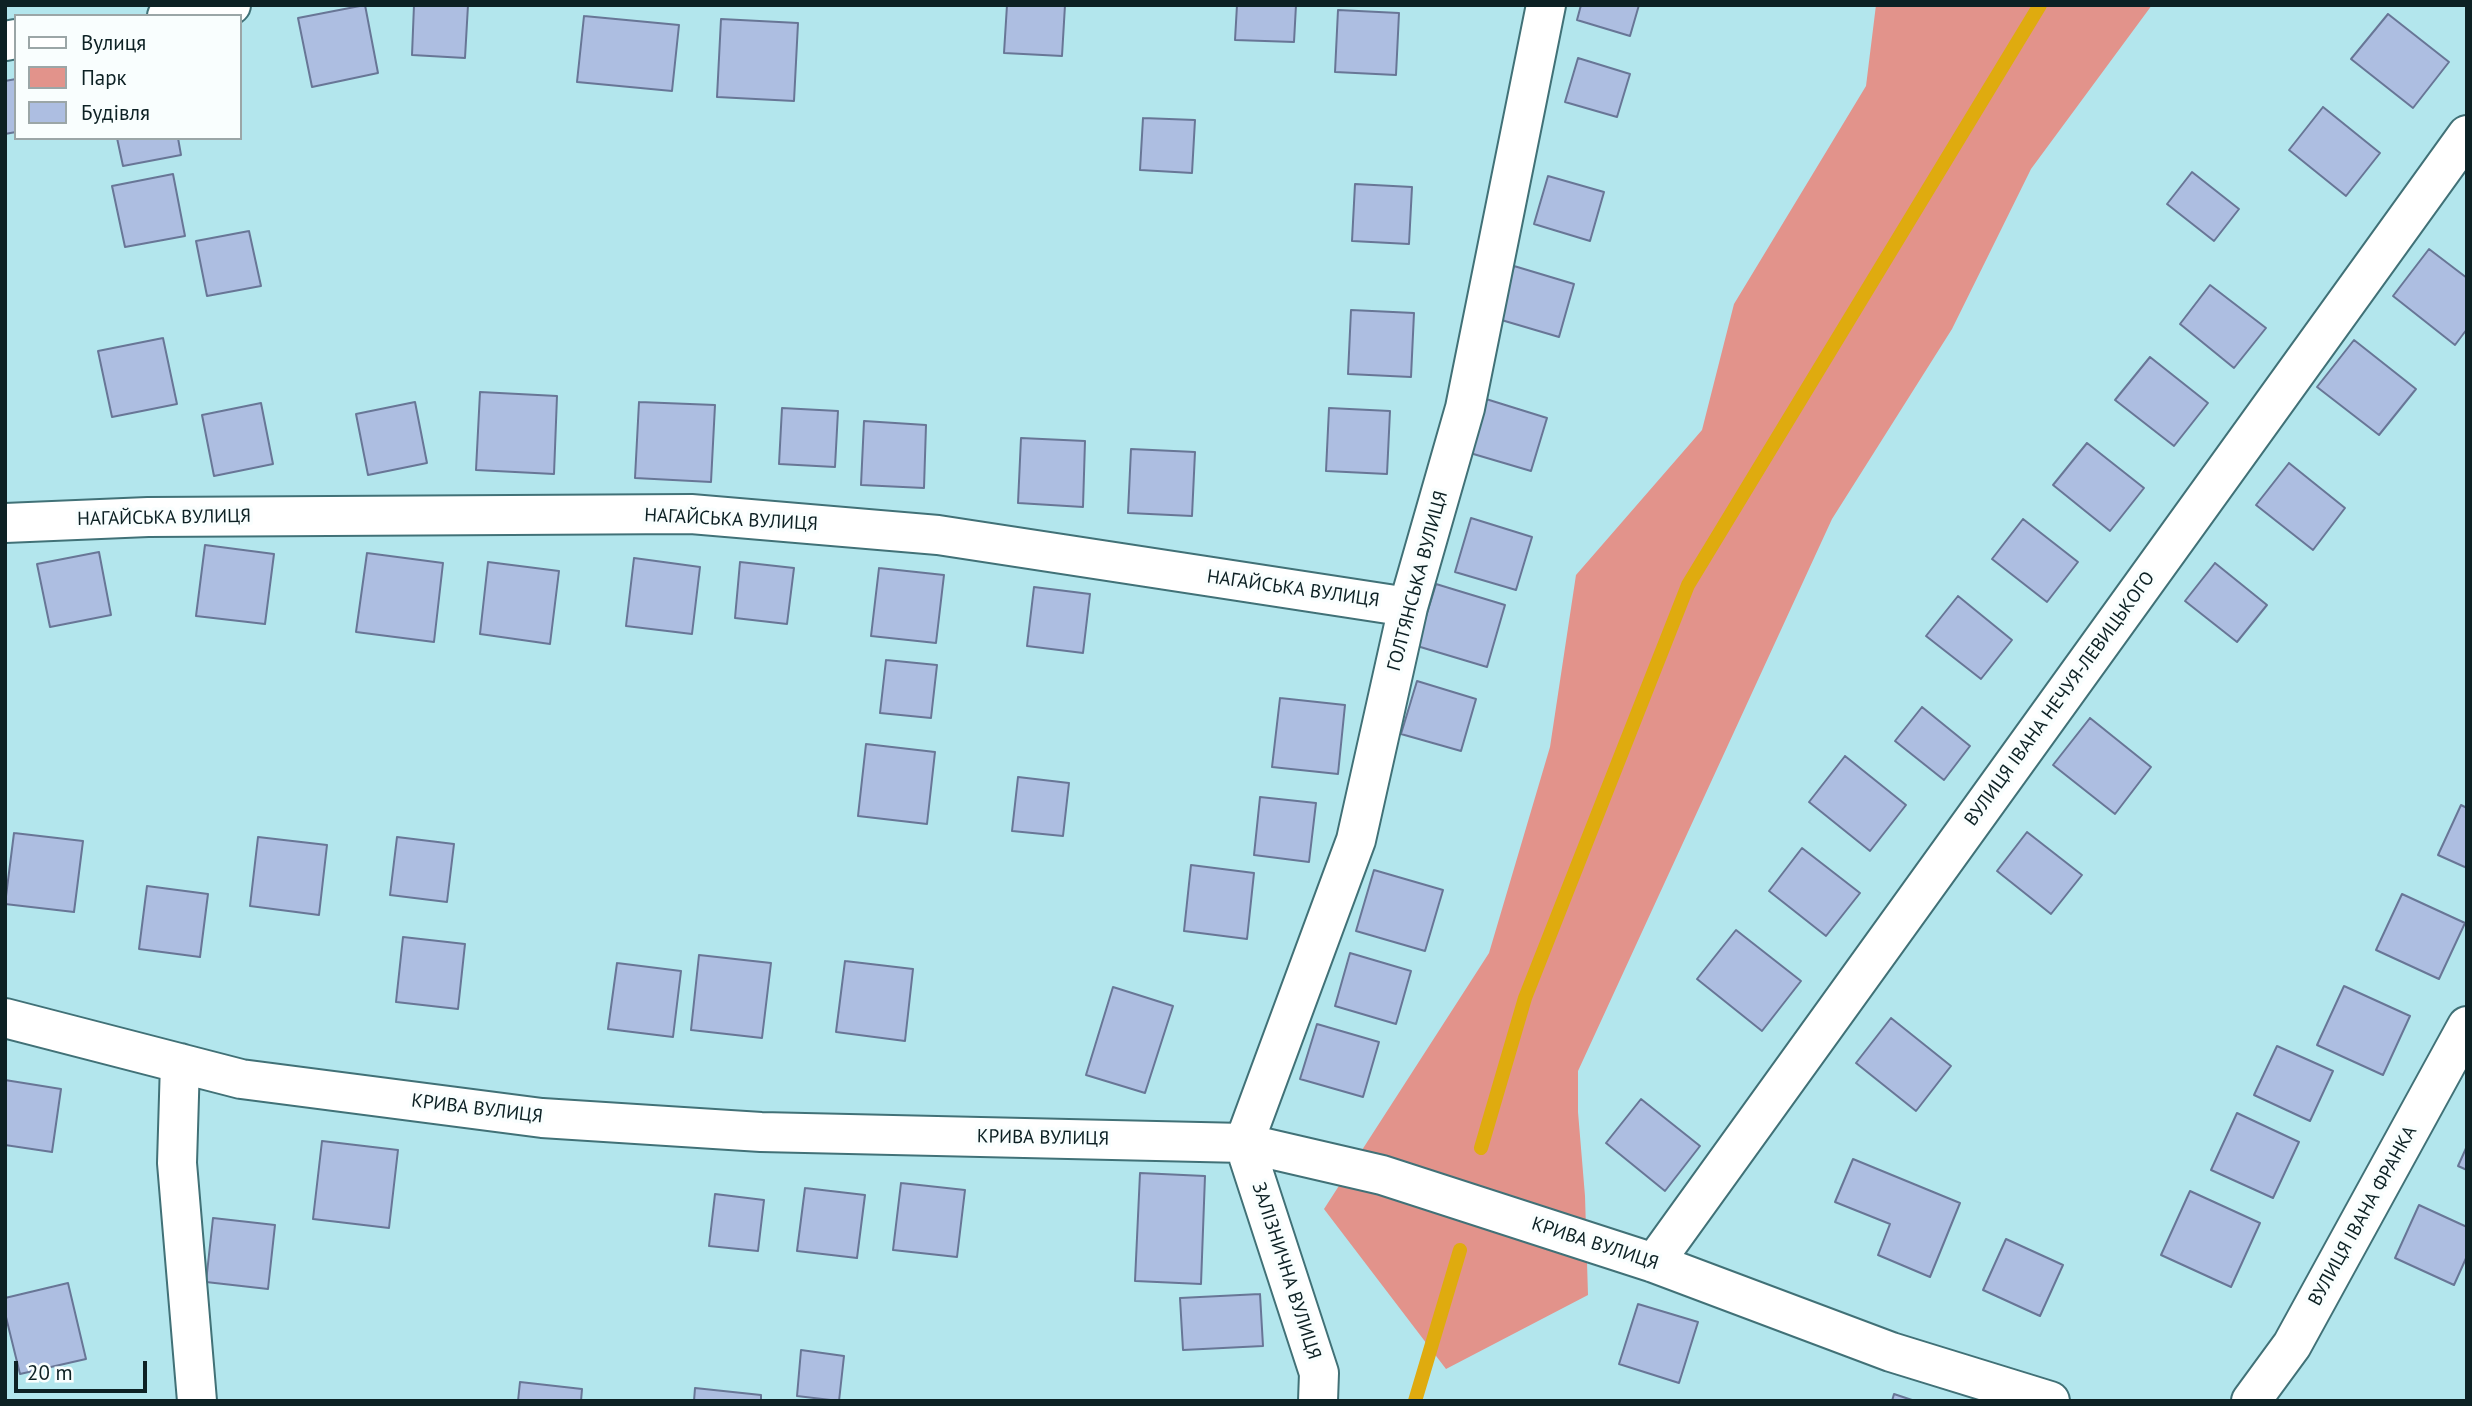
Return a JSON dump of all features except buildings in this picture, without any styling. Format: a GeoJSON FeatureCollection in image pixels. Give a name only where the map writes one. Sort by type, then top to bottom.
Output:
{"type":"FeatureCollection","features":[{"type":"Feature","properties":{"kind":"street"},"geometry":{"type":"LineString","coordinates":[[179,14],[231,5]]}},
{"type":"Feature","properties":{"kind":"street","name":"ГОЛТЯНСЬКА ВУЛИЦЯ"},"geometry":{"type":"LineString","coordinates":[[1244,1143],[1356,840],[1408,607],[1465,408],[1546,5]]}},
{"type":"Feature","properties":{"kind":"street","name":"ВУЛИЦЯ ІВАНА НЕЧУЯ-ЛЕВИЦЬКОГО"},"geometry":{"type":"LineString","coordinates":[[1654,1263],[2467,135]]}},
{"type":"Feature","properties":{"kind":"street","name":"НАГАЙСЬКА ВУЛИЦЯ"},"geometry":{"type":"LineString","coordinates":[[5,523],[148,517],[691,514],[938,534],[1408,607]]}},
{"type":"Feature","properties":{"kind":"street","name":"КРИВА ВУЛИЦЯ"},"geometry":{"type":"LineString","coordinates":[[5,1018],[242,1079],[542,1118],[761,1132],[1244,1143],[1382,1175],[1654,1263],[1891,1352],[2050,1401]]}},
{"type":"Feature","properties":{"kind":"street","name":"ВУЛИЦЯ ІВАНА ФРАНКА"},"geometry":{"type":"LineString","coordinates":[[2250,1401],[2292,1345],[2467,1026]]}},
{"type":"Feature","properties":{"kind":"street"},"geometry":{"type":"LineString","coordinates":[[180,1063],[177,1163],[197,1401]]}},
{"type":"Feature","properties":{"kind":"street","name":"ЗАЛІЗНИЧНА ВУЛИЦЯ"},"geometry":{"type":"LineString","coordinates":[[1244,1143],[1319,1373],[1318,1401]]}},
{"type":"Feature","properties":{"kind":"green space"},"geometry":{"type":"Polygon","coordinates":[[[1876,5],[2152,5],[2031,169],[1952,329],[1832,519],[1578,1071],[1588,1295],[1446,1369],[1324,1209],[1489,953],[1550,747],[1576,575],[1702,430],[1734,304],[1866,86],[1876,5]]]}},
{"type":"Feature","properties":{"kind":"waterway"},"geometry":{"type":"LineString","coordinates":[[1481,1148],[1525,998],[1688,585],[2040,5]]}},
{"type":"Feature","properties":{"kind":"waterway"},"geometry":{"type":"LineString","coordinates":[[1415,1401],[1460,1250]]}}]}
